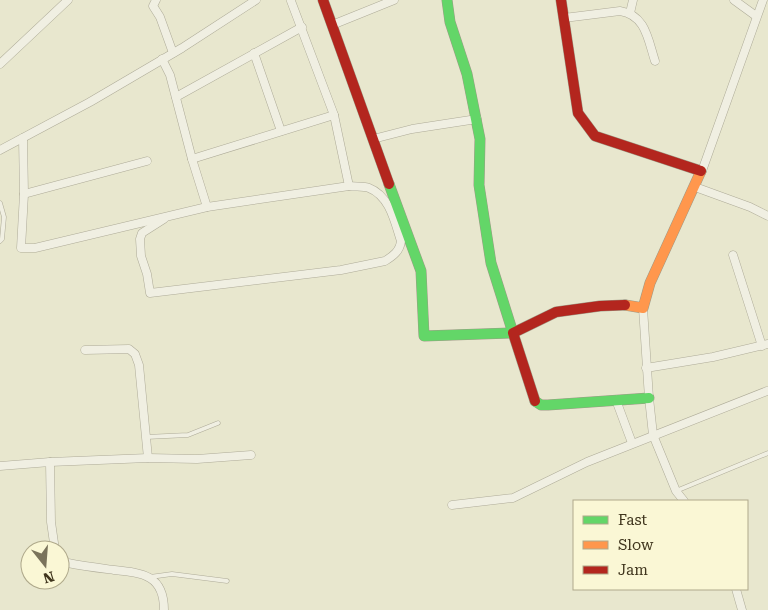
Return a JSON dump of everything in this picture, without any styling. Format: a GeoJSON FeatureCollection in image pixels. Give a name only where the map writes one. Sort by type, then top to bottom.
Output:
{"type":"FeatureCollection","features":[{"type":"Feature","properties":{"kind":"street"},"geometry":{"type":"LineString","coordinates":[[0,64],[68,0]]}},
{"type":"Feature","properties":{"kind":"street"},"geometry":{"type":"LineString","coordinates":[[156,0],[153,6],[160,17],[173,53]]}},
{"type":"Feature","properties":{"kind":"street"},"geometry":{"type":"LineString","coordinates":[[1,147],[23,138],[162,60],[256,0]]}},
{"type":"Feature","properties":{"kind":"street"},"geometry":{"type":"LineString","coordinates":[[323,0],[421,271],[424,336],[512,333],[556,312],[600,306],[629,305],[643,308]]}},
{"type":"Feature","properties":{"kind":"street"},"geometry":{"type":"LineString","coordinates":[[332,25],[394,0]]}},
{"type":"Feature","properties":{"kind":"street"},"geometry":{"type":"LineString","coordinates":[[446,0],[450,22],[467,74],[477,119],[480,139],[479,186],[491,263],[534,400],[537,404],[548,405],[649,398]]}},
{"type":"Feature","properties":{"kind":"street"},"geometry":{"type":"LineString","coordinates":[[561,0],[578,113],[595,136],[702,171]]}},
{"type":"Feature","properties":{"kind":"street"},"geometry":{"type":"LineString","coordinates":[[630,13],[633,0]]}},
{"type":"Feature","properties":{"kind":"street"},"geometry":{"type":"LineString","coordinates":[[734,0],[756,16]]}},
{"type":"Feature","properties":{"kind":"street"},"geometry":{"type":"LineString","coordinates":[[683,500],[676,491],[654,435],[646,368],[643,308],[650,284],[702,171],[763,0]]}},
{"type":"Feature","properties":{"kind":"street"},"geometry":{"type":"LineString","coordinates":[[291,1],[334,115],[349,186]]}},
{"type":"Feature","properties":{"kind":"street"},"geometry":{"type":"LineString","coordinates":[[564,18],[620,11],[635,15],[640,22],[655,61]]}},
{"type":"Feature","properties":{"kind":"street"},"geometry":{"type":"LineString","coordinates":[[176,97],[302,27]]}},
{"type":"Feature","properties":{"kind":"street"},"geometry":{"type":"LineString","coordinates":[[254,53],[282,131]]}},
{"type":"Feature","properties":{"kind":"street"},"geometry":{"type":"LineString","coordinates":[[162,60],[170,75],[207,207]]}},
{"type":"Feature","properties":{"kind":"street"},"geometry":{"type":"LineString","coordinates":[[192,159],[334,115]]}},
{"type":"Feature","properties":{"kind":"street"},"geometry":{"type":"LineString","coordinates":[[373,139],[412,129],[477,119]]}},
{"type":"Feature","properties":{"kind":"street"},"geometry":{"type":"LineString","coordinates":[[23,138],[24,194],[22,248],[34,248],[169,216],[207,207],[349,186],[369,188],[379,194],[388,204],[401,241],[400,247],[385,261],[341,270],[150,293],[147,274],[141,256],[140,236],[169,216]]}},
{"type":"Feature","properties":{"kind":"street"},"geometry":{"type":"LineString","coordinates":[[24,194],[146,161]]}},
{"type":"Feature","properties":{"kind":"street"},"geometry":{"type":"LineString","coordinates":[[695,187],[750,207],[768,216]]}},
{"type":"Feature","properties":{"kind":"street"},"geometry":{"type":"LineString","coordinates":[[646,368],[765,345],[733,255]]}},
{"type":"Feature","properties":{"kind":"street"},"geometry":{"type":"LineString","coordinates":[[85,350],[129,349],[135,354],[139,365],[148,458]]}},
{"type":"Feature","properties":{"kind":"street"},"geometry":{"type":"LineString","coordinates":[[452,505],[512,498],[587,462],[767,391]]}},
{"type":"Feature","properties":{"kind":"street"},"geometry":{"type":"LineString","coordinates":[[616,400],[632,444]]}},
{"type":"Feature","properties":{"kind":"street"},"geometry":{"type":"LineString","coordinates":[[0,466],[50,462],[148,458],[197,459],[251,455]]}},
{"type":"Feature","properties":{"kind":"street"},"geometry":{"type":"LineString","coordinates":[[50,462],[51,522],[54,540]]}},
{"type":"Feature","properties":{"kind":"street"},"geometry":{"type":"LineString","coordinates":[[70,563],[143,574],[154,580],[162,592],[164,610]]}},
{"type":"Feature","properties":{"kind":"street"},"geometry":{"type":"LineString","coordinates":[[736,590],[742,610]]}},
{"type":"Feature","properties":{"kind":"lane"},"geometry":{"type":"LineString","coordinates":[[0,203],[4,217],[2,239],[0,241]]}},
{"type":"Feature","properties":{"kind":"lane"},"geometry":{"type":"LineString","coordinates":[[146,437],[188,435],[218,423]]}},
{"type":"Feature","properties":{"kind":"lane"},"geometry":{"type":"LineString","coordinates":[[676,491],[768,453]]}},
{"type":"Feature","properties":{"kind":"lane"},"geometry":{"type":"LineString","coordinates":[[149,577],[172,574],[227,581]]}},
{"type":"Feature","properties":{"kind":"traffic: fast"},"geometry":{"type":"LineString","coordinates":[[389,184],[421,271],[424,336],[513,333],[491,263],[479,185],[480,139],[467,74],[450,22],[447,0]]}},
{"type":"Feature","properties":{"kind":"traffic: fast"},"geometry":{"type":"LineString","coordinates":[[535,401],[541,405],[548,405],[649,398]]}},
{"type":"Feature","properties":{"kind":"traffic: slow"},"geometry":{"type":"LineString","coordinates":[[625,305],[643,308],[650,283],[701,171]]}},
{"type":"Feature","properties":{"kind":"traffic: jam"},"geometry":{"type":"LineString","coordinates":[[323,0],[389,184]]}},
{"type":"Feature","properties":{"kind":"traffic: jam"},"geometry":{"type":"LineString","coordinates":[[561,0],[578,113],[595,136],[701,171]]}},
{"type":"Feature","properties":{"kind":"traffic: jam"},"geometry":{"type":"LineString","coordinates":[[535,401],[513,333],[556,312],[600,306],[625,305]]}}]}
